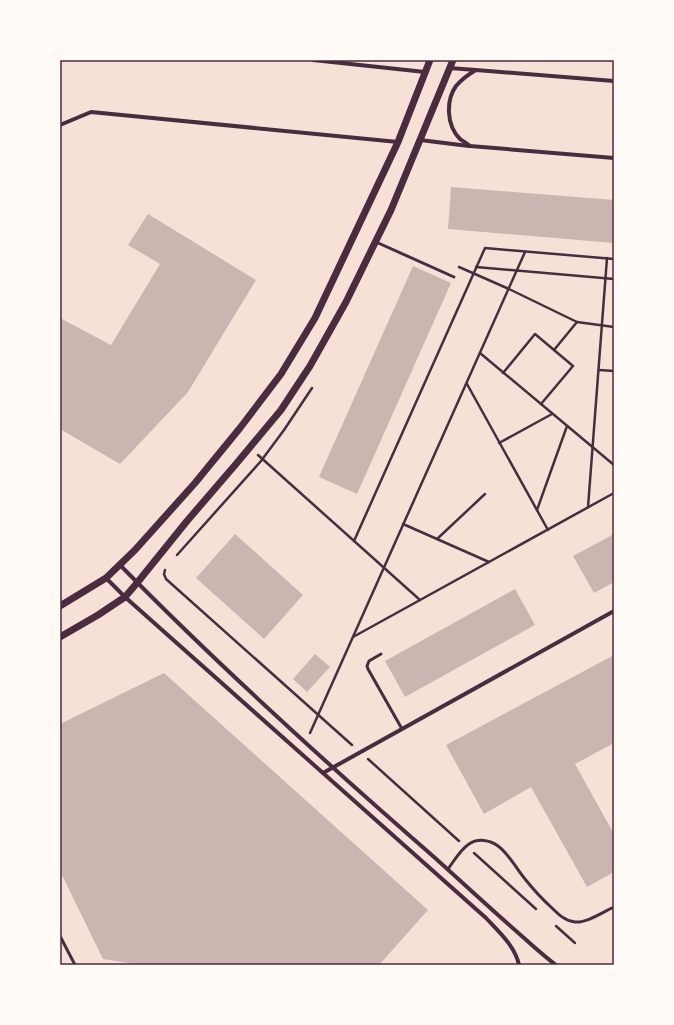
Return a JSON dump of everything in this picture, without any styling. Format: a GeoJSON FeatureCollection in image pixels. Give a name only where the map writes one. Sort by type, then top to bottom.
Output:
{"type":"FeatureCollection","features":[{"type":"Feature","properties":{"kind":"street"},"geometry":{"type":"LineString","coordinates":[[313,60],[425,72]]}},
{"type":"Feature","properties":{"kind":"street"},"geometry":{"type":"LineString","coordinates":[[60,606],[106,578],[135,550],[240,428],[281,374],[315,318],[398,142],[430,60]]}},
{"type":"Feature","properties":{"kind":"street"},"geometry":{"type":"LineString","coordinates":[[60,637],[125,597],[138,583],[187,521],[282,410],[310,366],[346,302],[376,242],[391,210],[453,60]]}},
{"type":"Feature","properties":{"kind":"street"},"geometry":{"type":"LineString","coordinates":[[449,68],[614,81]]}},
{"type":"Feature","properties":{"kind":"street"},"geometry":{"type":"LineString","coordinates":[[470,146],[459,138],[453,129],[448,107],[451,95],[457,85],[465,77],[476,70]]}},
{"type":"Feature","properties":{"kind":"street"},"geometry":{"type":"LineString","coordinates":[[60,125],[91,112],[398,142]]}},
{"type":"Feature","properties":{"kind":"street"},"geometry":{"type":"LineString","coordinates":[[420,140],[470,146],[614,158]]}},
{"type":"Feature","properties":{"kind":"street"},"geometry":{"type":"LineString","coordinates":[[120,565],[225,669],[494,912],[556,965]]}},
{"type":"Feature","properties":{"kind":"street"},"geometry":{"type":"LineString","coordinates":[[106,578],[125,597],[486,918],[511,946],[519,965]]}},
{"type":"Feature","properties":{"kind":"street"},"geometry":{"type":"LineString","coordinates":[[323,773],[614,612]]}},
{"type":"Feature","properties":{"kind":"lane"},"geometry":{"type":"LineString","coordinates":[[376,242],[454,277]]}},
{"type":"Feature","properties":{"kind":"lane"},"geometry":{"type":"LineString","coordinates":[[381,654],[369,661],[367,666],[402,729]]}},
{"type":"Feature","properties":{"kind":"lane"},"geometry":{"type":"LineString","coordinates":[[448,870],[461,851],[470,843],[480,840],[490,841],[498,846],[542,898],[566,920],[575,922],[585,921],[614,907]]}},
{"type":"Feature","properties":{"kind":"lane"},"geometry":{"type":"LineString","coordinates":[[60,936],[75,965]]}},
{"type":"Feature","properties":{"kind":"path"},"geometry":{"type":"LineString","coordinates":[[354,541],[485,248],[614,259]]}},
{"type":"Feature","properties":{"kind":"path"},"geometry":{"type":"LineString","coordinates":[[306,743],[525,252]]}},
{"type":"Feature","properties":{"kind":"path"},"geometry":{"type":"LineString","coordinates":[[588,508],[607,258]]}},
{"type":"Feature","properties":{"kind":"path"},"geometry":{"type":"LineString","coordinates":[[476,267],[614,278]]}},
{"type":"Feature","properties":{"kind":"path"},"geometry":{"type":"LineString","coordinates":[[508,289],[577,322],[614,327]]}},
{"type":"Feature","properties":{"kind":"path"},"geometry":{"type":"LineString","coordinates":[[554,350],[577,322]]}},
{"type":"Feature","properties":{"kind":"path"},"geometry":{"type":"LineString","coordinates":[[503,372],[535,334],[573,366],[541,404]]}},
{"type":"Feature","properties":{"kind":"path"},"geometry":{"type":"LineString","coordinates":[[480,353],[614,465]]}},
{"type":"Feature","properties":{"kind":"path"},"geometry":{"type":"LineString","coordinates":[[598,370],[614,371]]}},
{"type":"Feature","properties":{"kind":"path"},"geometry":{"type":"LineString","coordinates":[[176,556],[262,459],[284,430],[314,384]]}},
{"type":"Feature","properties":{"kind":"path"},"geometry":{"type":"LineString","coordinates":[[466,384],[548,530]]}},
{"type":"Feature","properties":{"kind":"path"},"geometry":{"type":"LineString","coordinates":[[499,443],[552,414]]}},
{"type":"Feature","properties":{"kind":"path"},"geometry":{"type":"LineString","coordinates":[[537,510],[567,426]]}},
{"type":"Feature","properties":{"kind":"path"},"geometry":{"type":"LineString","coordinates":[[250,448],[420,600]]}},
{"type":"Feature","properties":{"kind":"path"},"geometry":{"type":"LineString","coordinates":[[353,638],[614,493]]}},
{"type":"Feature","properties":{"kind":"path"},"geometry":{"type":"LineString","coordinates":[[437,539],[485,494]]}},
{"type":"Feature","properties":{"kind":"path"},"geometry":{"type":"LineString","coordinates":[[403,524],[489,562]]}},
{"type":"Feature","properties":{"kind":"path"},"geometry":{"type":"LineString","coordinates":[[166,568],[164,574],[166,579],[540,913]]}},
{"type":"Feature","properties":{"kind":"path"},"geometry":{"type":"LineString","coordinates":[[552,923],[575,943]]}},
{"type":"Feature","properties":{"kind":"building"},"geometry":{"type":"Polygon","coordinates":[[[451,187],[614,200],[614,243],[448,229],[451,187]]]}},
{"type":"Feature","properties":{"kind":"building"},"geometry":{"type":"Polygon","coordinates":[[[148,214],[256,280],[188,392],[120,464],[60,429],[60,318],[111,345],[160,264],[128,245],[148,214]]]}},
{"type":"Feature","properties":{"kind":"building"},"geometry":{"type":"Polygon","coordinates":[[[413,266],[451,283],[357,494],[319,477],[413,266]]]}},
{"type":"Feature","properties":{"kind":"building"},"geometry":{"type":"Polygon","coordinates":[[[235,534],[303,595],[264,639],[196,578],[235,534]]]}},
{"type":"Feature","properties":{"kind":"building"},"geometry":{"type":"Polygon","coordinates":[[[614,534],[614,582],[594,593],[573,556],[614,534]]]}},
{"type":"Feature","properties":{"kind":"building"},"geometry":{"type":"Polygon","coordinates":[[[515,589],[535,625],[405,697],[385,661],[515,589]]]}},
{"type":"Feature","properties":{"kind":"building"},"geometry":{"type":"Polygon","coordinates":[[[315,654],[330,667],[307,692],[293,679],[315,654]]]}},
{"type":"Feature","properties":{"kind":"building"},"geometry":{"type":"Polygon","coordinates":[[[614,655],[614,743],[575,764],[614,834],[614,872],[587,887],[531,787],[484,814],[446,745],[614,655]]]}},
{"type":"Feature","properties":{"kind":"building"},"geometry":{"type":"Polygon","coordinates":[[[164,673],[428,910],[379,965],[141,965],[103,959],[60,871],[60,724],[164,673]]]}}]}
